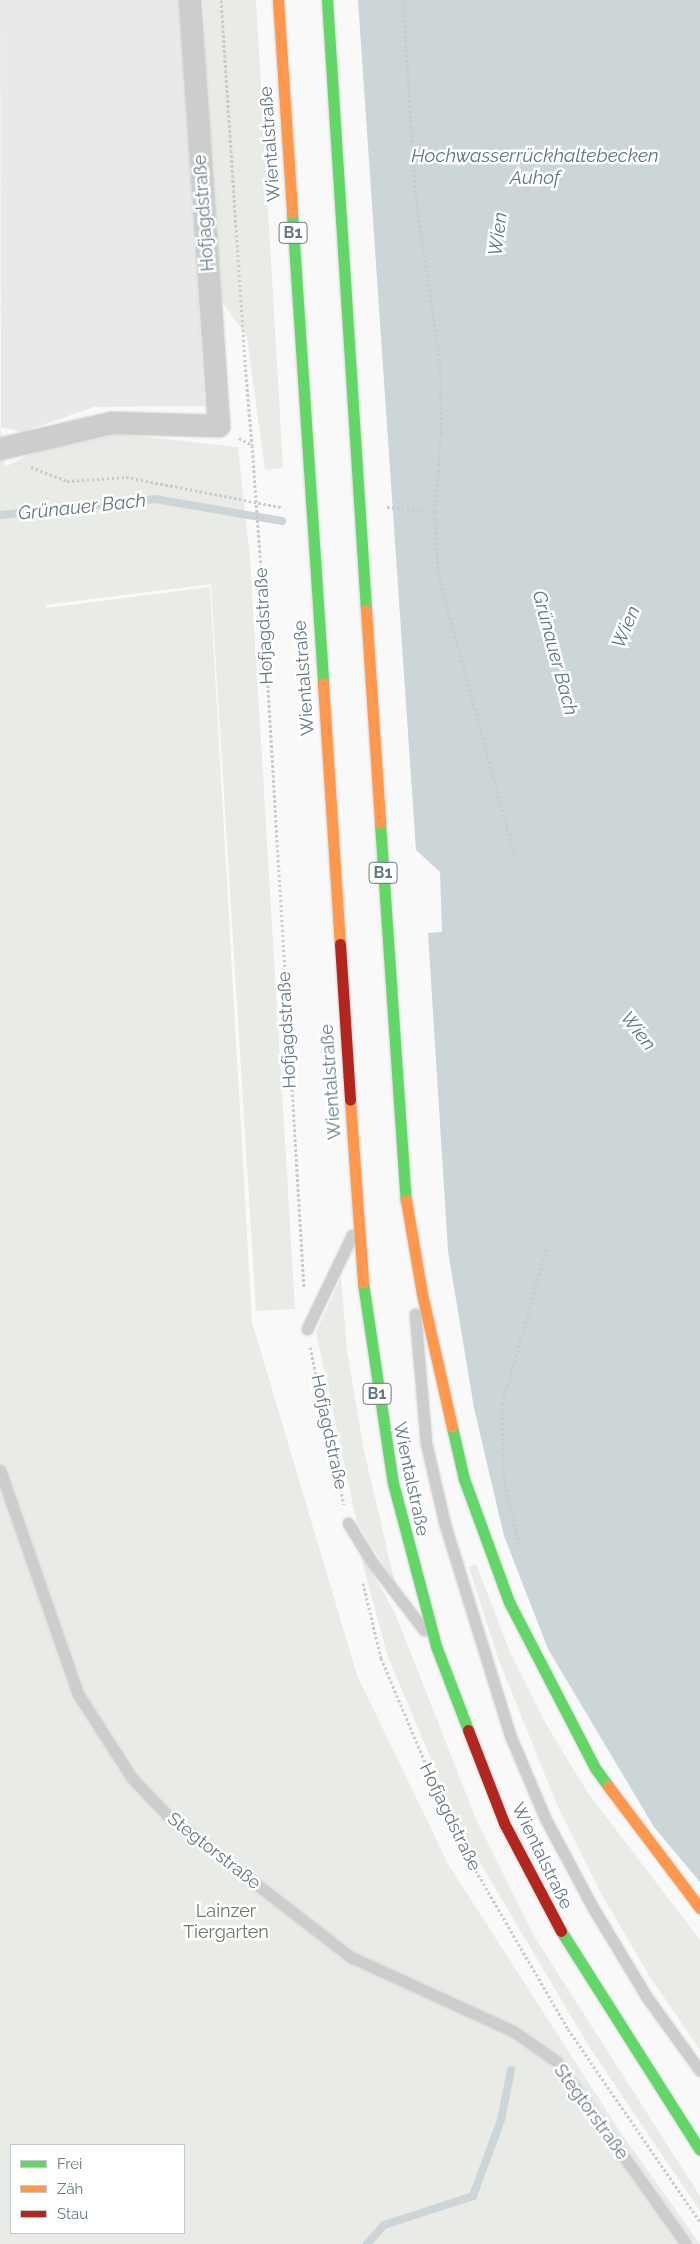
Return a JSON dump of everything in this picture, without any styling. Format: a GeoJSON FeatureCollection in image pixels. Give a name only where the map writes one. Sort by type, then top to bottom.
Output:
{"type":"FeatureCollection","features":[{"type":"Feature","properties":{"kind":"main road","name":"Wientalstraße"},"geometry":{"type":"LineString","coordinates":[[278,0],[358,1224],[368,1330],[393,1483],[436,1646],[468,1736],[534,1885],[618,2030],[700,2150]]}},
{"type":"Feature","properties":{"kind":"main road","name":"B1"},"geometry":{"type":"LineString","coordinates":[[327,0],[403,1181],[445,1402],[484,1541],[540,1667],[596,1768],[678,1883],[700,1908]]}},
{"type":"Feature","properties":{"kind":"street","name":"Hofjagdstraße"},"geometry":{"type":"LineString","coordinates":[[190,0],[219,426]]}},
{"type":"Feature","properties":{"kind":"street"},"geometry":{"type":"LineString","coordinates":[[0,449],[112,423],[219,426]]}},
{"type":"Feature","properties":{"kind":"lane"},"geometry":{"type":"LineString","coordinates":[[403,1181],[426,1443],[445,1525],[510,1735],[545,1818],[593,1908],[646,1996],[700,2071]]}},
{"type":"Feature","properties":{"kind":"lane"},"geometry":{"type":"LineString","coordinates":[[306,1328],[358,1224]]}},
{"type":"Feature","properties":{"kind":"lane","name":"Stegtorstraße"},"geometry":{"type":"LineString","coordinates":[[0,1470],[78,1694],[132,1778],[167,1815],[351,1957],[513,2031],[556,2061],[686,2244]]}},
{"type":"Feature","properties":{"kind":"lane"},"geometry":{"type":"LineString","coordinates":[[348,1523],[372,1562],[436,1646]]}},
{"type":"Feature","properties":{"kind":"path"},"geometry":{"type":"LineString","coordinates":[[221,0],[245,365]]}},
{"type":"Feature","properties":{"kind":"path"},"geometry":{"type":"LineString","coordinates":[[403,0],[416,200],[440,362],[442,434],[435,512],[438,573],[514,857]]}},
{"type":"Feature","properties":{"kind":"path","name":"Hofjagdstraße"},"geometry":{"type":"LineString","coordinates":[[219,426],[252,445],[306,1328],[348,1523]]}},
{"type":"Feature","properties":{"kind":"path"},"geometry":{"type":"LineString","coordinates":[[67,481],[126,477],[281,507]]}},
{"type":"Feature","properties":{"kind":"path"},"geometry":{"type":"LineString","coordinates":[[387,507],[435,512]]}},
{"type":"Feature","properties":{"kind":"path"},"geometry":{"type":"LineString","coordinates":[[521,1554],[504,1480],[502,1405],[546,1250]]}},
{"type":"Feature","properties":{"kind":"path","name":"Hofjagdstraße"},"geometry":{"type":"LineString","coordinates":[[362,1580],[381,1658],[458,1840],[568,2029],[700,2222]]}},
{"type":"Feature","properties":{"kind":"shaded area"},"geometry":{"type":"Polygon","coordinates":[[[0,0],[180,0],[205,406],[94,407],[22,432],[1,427],[0,0]]]}},
{"type":"Feature","properties":{"kind":"green space"},"geometry":{"type":"Polygon","coordinates":[[[203,0],[256,0],[283,468],[265,470],[247,337],[215,292],[203,0]]]}},
{"type":"Feature","properties":{"kind":"green space","name":"Lainzer Tiergarten"},"geometry":{"type":"Polygon","coordinates":[[[0,424],[5,467],[33,453],[120,434],[238,447],[250,559],[295,1309],[256,1311],[211,584],[45,605],[46,608],[210,587],[252,1322],[357,1675],[448,1864],[617,2127],[700,2244],[0,2244],[0,424]]]}},
{"type":"Feature","properties":{"kind":"green space"},"geometry":{"type":"Polygon","coordinates":[[[341,1277],[347,1351],[364,1451],[395,1583],[357,1523],[316,1332],[341,1277]]]}},
{"type":"Feature","properties":{"kind":"green space"},"geometry":{"type":"Polygon","coordinates":[[[359,1550],[395,1613],[476,1819],[534,1936],[700,2196],[700,2211],[590,2048],[462,1832],[388,1657],[359,1550]]]}},
{"type":"Feature","properties":{"kind":"green space"},"geometry":{"type":"Polygon","coordinates":[[[476,1564],[510,1652],[546,1724],[588,1793],[700,1940],[700,2050],[650,1977],[602,1895],[558,1807],[498,1658],[469,1567],[476,1564]]]}},
{"type":"Feature","properties":{"kind":"water","name":"Hochwasserrückhaltebecken Auhof"},"geometry":{"type":"Polygon","coordinates":[[[358,0],[700,0],[700,1882],[654,1827],[548,1649],[504,1536],[474,1408],[448,1251],[428,933],[442,932],[440,872],[416,850],[358,0]]]}},
{"type":"Feature","properties":{"kind":"waterway","name":"Grünauer Bach"},"geometry":{"type":"LineString","coordinates":[[0,515],[155,499],[282,521]]}},
{"type":"Feature","properties":{"kind":"waterway"},"geometry":{"type":"LineString","coordinates":[[367,2244],[384,2225],[473,2196],[501,2120],[511,2070]]}},
{"type":"Feature","properties":{"kind":"traffic: fast"},"geometry":{"type":"LineString","coordinates":[[327,0],[366,610]]}},
{"type":"Feature","properties":{"kind":"traffic: fast"},"geometry":{"type":"LineString","coordinates":[[292,213],[323,683]]}},
{"type":"Feature","properties":{"kind":"traffic: fast"},"geometry":{"type":"LineString","coordinates":[[380,823],[406,1200]]}},
{"type":"Feature","properties":{"kind":"traffic: fast"},"geometry":{"type":"LineString","coordinates":[[363,1283],[393,1483],[436,1646],[468,1730]]}},
{"type":"Feature","properties":{"kind":"traffic: fast"},"geometry":{"type":"LineString","coordinates":[[452,1427],[464,1479],[509,1602],[595,1768],[608,1786]]}},
{"type":"Feature","properties":{"kind":"traffic: fast"},"geometry":{"type":"LineString","coordinates":[[561,1931],[700,2150]]}},
{"type":"Feature","properties":{"kind":"traffic: slow"},"geometry":{"type":"LineString","coordinates":[[278,0],[292,213]]}},
{"type":"Feature","properties":{"kind":"traffic: slow"},"geometry":{"type":"LineString","coordinates":[[366,610],[380,823]]}},
{"type":"Feature","properties":{"kind":"traffic: slow"},"geometry":{"type":"LineString","coordinates":[[323,683],[340,944]]}},
{"type":"Feature","properties":{"kind":"traffic: slow"},"geometry":{"type":"LineString","coordinates":[[350,1100],[363,1283]]}},
{"type":"Feature","properties":{"kind":"traffic: slow"},"geometry":{"type":"LineString","coordinates":[[406,1200],[422,1294],[452,1427]]}},
{"type":"Feature","properties":{"kind":"traffic: slow"},"geometry":{"type":"LineString","coordinates":[[608,1786],[700,1908]]}},
{"type":"Feature","properties":{"kind":"traffic: jam"},"geometry":{"type":"LineString","coordinates":[[340,944],[350,1100]]}},
{"type":"Feature","properties":{"kind":"traffic: jam"},"geometry":{"type":"LineString","coordinates":[[468,1730],[504,1823],[561,1931]]}},
{"type":"Feature","properties":{"kind":"water label","name":"Wien"},"geometry":{"type":"Point","coordinates":[498,234]}},
{"type":"Feature","properties":{"kind":"water label","name":"Wien"},"geometry":{"type":"Point","coordinates":[626,627]}},
{"type":"Feature","properties":{"kind":"water label","name":"Wien"},"geometry":{"type":"Point","coordinates":[638,1031]}}]}
